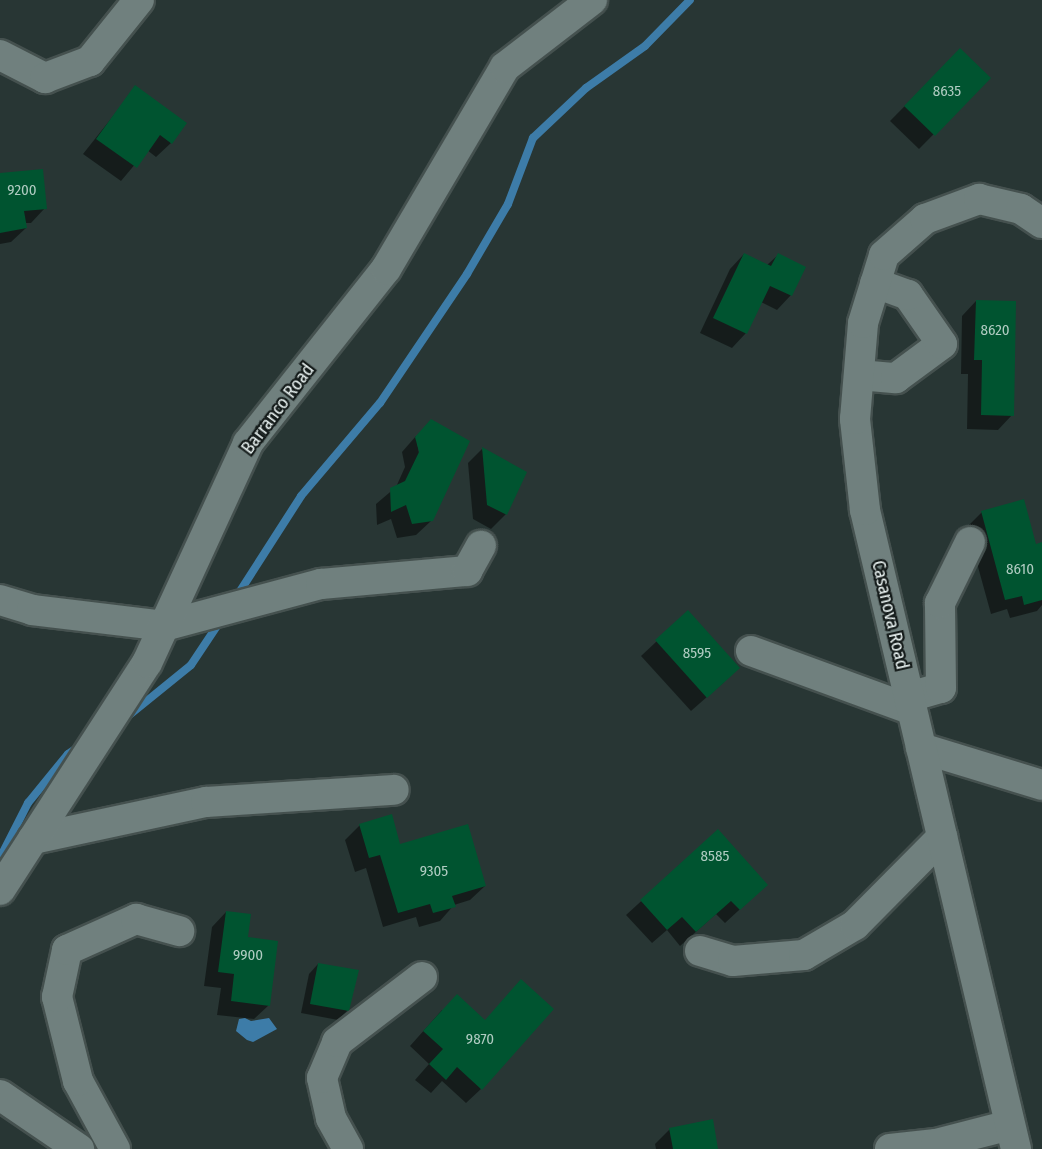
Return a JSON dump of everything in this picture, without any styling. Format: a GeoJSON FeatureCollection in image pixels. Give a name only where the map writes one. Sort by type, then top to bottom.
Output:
{"type":"FeatureCollection","features":[{"type":"Feature","properties":{"kind":"street"},"geometry":{"type":"LineString","coordinates":[[0,55],[45,78],[90,61],[139,0]]}},
{"type":"Feature","properties":{"kind":"street","name":"Barranco Road"},"geometry":{"type":"LineString","coordinates":[[0,890],[147,663],[248,443],[386,269],[505,67],[592,0]]}},
{"type":"Feature","properties":{"kind":"street","name":"Casanova Road"},"geometry":{"type":"LineString","coordinates":[[1013,1137],[865,510],[855,419],[863,323],[884,255],[925,219],[979,199],[1021,209],[1042,223]]}},
{"type":"Feature","properties":{"kind":"street"},"geometry":{"type":"LineString","coordinates":[[859,375],[896,378],[942,344],[908,295],[875,283]]}},
{"type":"Feature","properties":{"kind":"street"},"geometry":{"type":"LineString","coordinates":[[751,651],[911,703],[941,688],[939,603],[970,542]]}},
{"type":"Feature","properties":{"kind":"street"},"geometry":{"type":"LineString","coordinates":[[0,600],[32,610],[164,626],[321,584],[468,571],[481,546]]}},
{"type":"Feature","properties":{"kind":"street"},"geometry":{"type":"LineString","coordinates":[[921,748],[1042,785]]}},
{"type":"Feature","properties":{"kind":"street"},"geometry":{"type":"LineString","coordinates":[[33,839],[206,802],[394,790]]}},
{"type":"Feature","properties":{"kind":"street"},"geometry":{"type":"LineString","coordinates":[[700,951],[733,961],[804,955],[855,925],[942,837]]}},
{"type":"Feature","properties":{"kind":"street"},"geometry":{"type":"LineString","coordinates":[[115,1149],[78,1080],[57,997],[67,950],[136,919],[179,932]]}},
{"type":"Feature","properties":{"kind":"street"},"geometry":{"type":"LineString","coordinates":[[348,1149],[331,1118],[322,1078],[338,1042],[422,977]]}},
{"type":"Feature","properties":{"kind":"street"},"geometry":{"type":"LineString","coordinates":[[0,1095],[79,1149]]}},
{"type":"Feature","properties":{"kind":"street"},"geometry":{"type":"LineString","coordinates":[[890,1149],[1013,1137]]}},
{"type":"Feature","properties":{"kind":"water"},"geometry":{"type":"Polygon","coordinates":[[[245,1018],[251,1021],[269,1018],[277,1029],[253,1042],[247,1040],[236,1031],[239,1019],[245,1018]]]}},
{"type":"Feature","properties":{"kind":"building"},"geometry":{"type":"Polygon","coordinates":[[[960,48],[991,78],[935,136],[904,106],[960,48]]]}},
{"type":"Feature","properties":{"kind":"building"},"geometry":{"type":"Polygon","coordinates":[[[135,85],[187,123],[172,144],[160,135],[137,168],[96,139],[135,85]]]}},
{"type":"Feature","properties":{"kind":"building"},"geometry":{"type":"Polygon","coordinates":[[[43,169],[47,209],[24,211],[27,228],[0,233],[0,173],[43,169]]]}},
{"type":"Feature","properties":{"kind":"building"},"geometry":{"type":"Polygon","coordinates":[[[744,253],[771,266],[778,253],[806,267],[792,296],[770,286],[747,334],[713,318],[744,253]]]}},
{"type":"Feature","properties":{"kind":"building"},"geometry":{"type":"Polygon","coordinates":[[[976,300],[1016,301],[1014,416],[981,415],[982,360],[974,360],[976,300]]]}},
{"type":"Feature","properties":{"kind":"building"},"geometry":{"type":"Polygon","coordinates":[[[431,419],[470,441],[433,521],[412,524],[406,505],[391,512],[390,488],[405,481],[419,452],[415,437],[431,419]]]}},
{"type":"Feature","properties":{"kind":"building"},"geometry":{"type":"Polygon","coordinates":[[[482,447],[527,472],[507,515],[487,505],[482,447]]]}},
{"type":"Feature","properties":{"kind":"building"},"geometry":{"type":"Polygon","coordinates":[[[1024,499],[1036,544],[1042,542],[1042,600],[1024,605],[1022,596],[1005,600],[981,511],[1024,499]]]}},
{"type":"Feature","properties":{"kind":"building"},"geometry":{"type":"Polygon","coordinates":[[[688,610],[740,668],[707,698],[655,640],[688,610]]]}},
{"type":"Feature","properties":{"kind":"building"},"geometry":{"type":"Polygon","coordinates":[[[392,814],[400,844],[468,824],[486,886],[452,896],[456,907],[433,913],[430,904],[398,913],[380,855],[369,858],[359,824],[392,814]]]}},
{"type":"Feature","properties":{"kind":"building"},"geometry":{"type":"Polygon","coordinates":[[[718,829],[768,885],[740,910],[731,901],[696,932],[682,917],[667,930],[640,900],[718,829]]]}},
{"type":"Feature","properties":{"kind":"building"},"geometry":{"type":"Polygon","coordinates":[[[226,911],[251,914],[248,937],[278,941],[270,1006],[231,1001],[234,974],[218,972],[226,911]]]}},
{"type":"Feature","properties":{"kind":"building"},"geometry":{"type":"Polygon","coordinates":[[[318,963],[359,970],[349,1011],[310,1004],[318,963]]]}},
{"type":"Feature","properties":{"kind":"building"},"geometry":{"type":"Polygon","coordinates":[[[521,979],[554,1009],[482,1090],[457,1067],[446,1080],[429,1064],[443,1049],[423,1031],[457,994],[485,1020],[521,979]]]}},
{"type":"Feature","properties":{"kind":"building"},"geometry":{"type":"Polygon","coordinates":[[[713,1119],[718,1149],[673,1149],[669,1128],[713,1119]]]}},
{"type":"Feature","properties":{"kind":"waterway"},"geometry":{"type":"LineString","coordinates":[[235,599],[301,496],[380,403],[467,274],[508,204],[533,138],[586,88],[645,46],[690,0]]}},
{"type":"Feature","properties":{"kind":"waterway"},"geometry":{"type":"LineString","coordinates":[[127,717],[191,665],[221,620]]}},
{"type":"Feature","properties":{"kind":"waterway"},"geometry":{"type":"LineString","coordinates":[[0,858],[28,803],[68,754],[80,746]]}}]}
